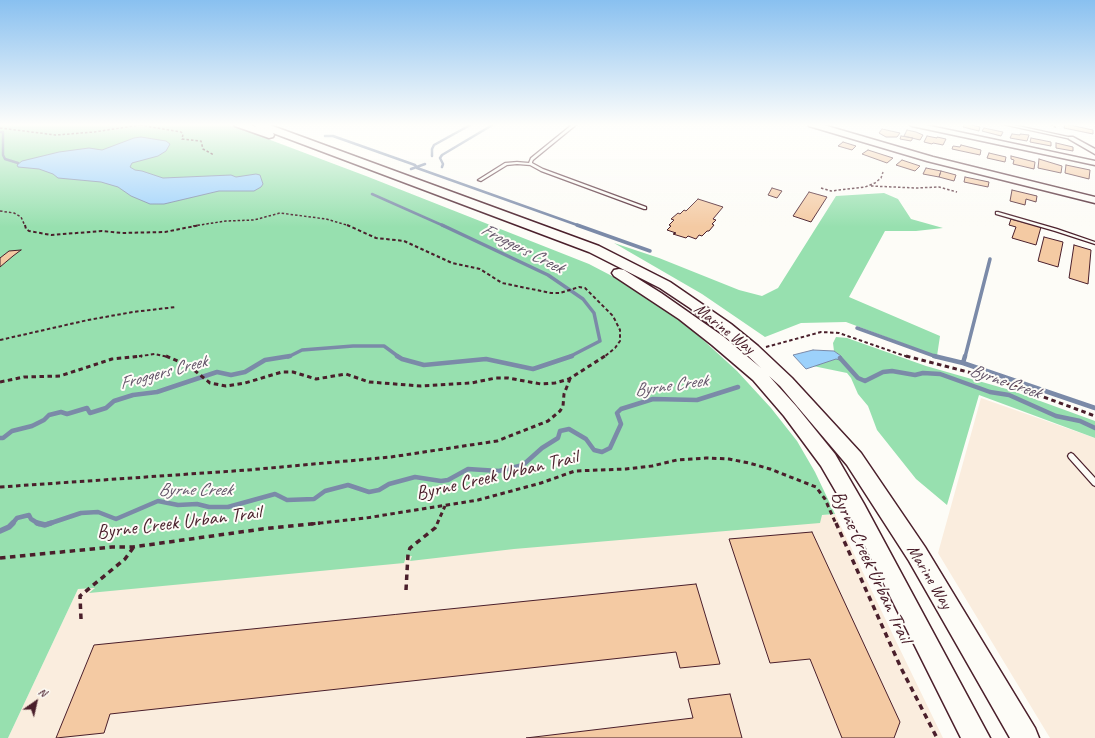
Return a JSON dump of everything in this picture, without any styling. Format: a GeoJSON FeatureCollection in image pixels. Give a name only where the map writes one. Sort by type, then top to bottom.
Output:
{"type":"FeatureCollection","features":[{"type":"Feature","properties":{"kind":"main road","name":"Marine Way"},"geometry":{"type":"LineString","coordinates":[[331,158],[561,245],[623,274],[718,341],[759,376],[790,411],[828,460],[856,510],[976,738]]}},
{"type":"Feature","properties":{"kind":"main road","name":"Marine Way"},"geometry":{"type":"LineString","coordinates":[[351,158],[600,251],[665,285],[695,305],[752,350],[795,392],[854,459],[917,554],[1025,738]]}},
{"type":"Feature","properties":{"kind":"street"},"geometry":{"type":"LineString","coordinates":[[928,158],[1095,200]]}},
{"type":"Feature","properties":{"kind":"street"},"geometry":{"type":"LineString","coordinates":[[1074,158],[1095,163]]}},
{"type":"Feature","properties":{"kind":"lane"},"geometry":{"type":"LineString","coordinates":[[531,164],[530,162],[533,158]]}},
{"type":"Feature","properties":{"kind":"lane"},"geometry":{"type":"LineString","coordinates":[[480,180],[506,164],[531,164],[542,170],[645,208]]}},
{"type":"Feature","properties":{"kind":"lane"},"geometry":{"type":"LineString","coordinates":[[997,213],[1095,242]]}},
{"type":"Feature","properties":{"kind":"lane"},"geometry":{"type":"LineString","coordinates":[[1071,456],[1095,482]]}},
{"type":"Feature","properties":{"kind":"path"},"geometry":{"type":"LineString","coordinates":[[871,186],[881,178],[883,172]]}},
{"type":"Feature","properties":{"kind":"path"},"geometry":{"type":"LineString","coordinates":[[821,188],[831,191],[871,186],[916,188],[939,187],[957,192]]}},
{"type":"Feature","properties":{"kind":"path"},"geometry":{"type":"LineString","coordinates":[[0,211],[14,213],[21,217],[26,229],[29,232],[51,235],[102,231],[122,233],[165,232],[226,221],[254,220],[280,213],[304,215],[350,226],[376,238],[404,241],[452,263],[480,268],[502,283],[550,293],[582,288],[589,291],[614,316],[620,330],[620,341],[616,348],[596,363],[571,378],[555,383],[541,384],[508,378],[496,378],[470,383],[421,386],[370,382],[346,374],[316,379],[293,372],[282,372],[245,383],[226,386],[214,385],[189,366],[165,355],[155,354],[112,359],[60,376],[24,377],[0,382]]}},
{"type":"Feature","properties":{"kind":"path"},"geometry":{"type":"LineString","coordinates":[[0,340],[88,320],[133,312],[176,307]]}},
{"type":"Feature","properties":{"kind":"path"},"geometry":{"type":"LineString","coordinates":[[752,350],[811,334],[839,333],[918,360],[995,379],[1095,416]]}},
{"type":"Feature","properties":{"kind":"path"},"geometry":{"type":"LineString","coordinates":[[0,487],[248,470],[367,459],[497,441],[548,421],[560,411],[563,406],[564,394],[571,378]]}},
{"type":"Feature","properties":{"kind":"path","name":"Byrne Creek Urban Trail"},"geometry":{"type":"LineString","coordinates":[[0,558],[112,547],[133,547],[262,529],[366,518],[478,500],[541,483],[575,471],[626,469],[692,459],[729,460],[749,463],[770,469],[816,487],[825,499],[901,668],[937,738]]}},
{"type":"Feature","properties":{"kind":"path"},"geometry":{"type":"LineString","coordinates":[[406,590],[408,554],[410,548],[434,528],[441,518],[445,506]]}},
{"type":"Feature","properties":{"kind":"path"},"geometry":{"type":"LineString","coordinates":[[81,619],[80,596],[125,559],[133,547]]}},
{"type":"Feature","properties":{"kind":"shaded area"},"geometry":{"type":"Polygon","coordinates":[[[981,398],[1095,438],[1095,738],[1050,738],[938,553],[981,398]]]}},
{"type":"Feature","properties":{"kind":"shaded area"},"geometry":{"type":"Polygon","coordinates":[[[835,514],[943,738],[8,738],[78,589],[835,514]]]}},
{"type":"Feature","properties":{"kind":"green space"},"geometry":{"type":"Polygon","coordinates":[[[0,158],[319,158],[589,264],[663,307],[689,327],[737,371],[771,408],[797,441],[815,472],[835,514],[822,515],[820,523],[514,549],[410,561],[412,556],[406,557],[404,563],[89,593],[95,588],[78,589],[8,738],[0,738],[0,158]]]}},
{"type":"Feature","properties":{"kind":"green space"},"geometry":{"type":"Polygon","coordinates":[[[884,193],[898,199],[911,219],[943,228],[916,231],[885,231],[849,297],[940,336],[937,356],[846,322],[801,323],[765,337],[702,294],[614,243],[659,258],[739,290],[762,296],[778,288],[836,196],[884,193]]]}},
{"type":"Feature","properties":{"kind":"green space"},"geometry":{"type":"Polygon","coordinates":[[[836,337],[847,338],[926,366],[1010,390],[1095,421],[1095,438],[979,395],[947,505],[916,479],[877,430],[868,406],[858,394],[851,378],[847,373],[813,366],[841,356],[834,351],[833,343],[836,337]]]}},
{"type":"Feature","properties":{"kind":"water"},"geometry":{"type":"Polygon","coordinates":[[[33,158],[149,158],[132,163],[130,167],[135,170],[163,178],[231,175],[236,177],[256,174],[260,175],[263,184],[254,191],[219,191],[164,204],[150,204],[131,196],[118,187],[101,182],[58,178],[53,174],[39,169],[18,167],[17,165],[22,161],[33,158]]]}},
{"type":"Feature","properties":{"kind":"water"},"geometry":{"type":"Polygon","coordinates":[[[813,350],[834,351],[841,356],[843,361],[836,359],[806,369],[793,355],[813,350]]]}},
{"type":"Feature","properties":{"kind":"building"},"geometry":{"type":"Polygon","coordinates":[[[874,158],[892,158],[887,163],[874,158]]]}},
{"type":"Feature","properties":{"kind":"building"},"geometry":{"type":"Polygon","coordinates":[[[989,158],[1006,158],[1005,162],[989,158]]]}},
{"type":"Feature","properties":{"kind":"building"},"geometry":{"type":"Polygon","coordinates":[[[1021,158],[1035,162],[1034,169],[1013,164],[1014,160],[1011,159],[1021,158]]]}},
{"type":"Feature","properties":{"kind":"building"},"geometry":{"type":"Polygon","coordinates":[[[1039,159],[1062,166],[1061,173],[1038,168],[1039,159]]]}},
{"type":"Feature","properties":{"kind":"building"},"geometry":{"type":"Polygon","coordinates":[[[902,160],[920,166],[915,171],[896,165],[902,160]]]}},
{"type":"Feature","properties":{"kind":"building"},"geometry":{"type":"Polygon","coordinates":[[[1066,165],[1090,170],[1089,179],[1065,173],[1066,165]]]}},
{"type":"Feature","properties":{"kind":"building"},"geometry":{"type":"Polygon","coordinates":[[[926,168],[941,171],[939,177],[923,174],[926,168]]]}},
{"type":"Feature","properties":{"kind":"building"},"geometry":{"type":"Polygon","coordinates":[[[941,171],[956,175],[954,181],[939,177],[941,171]]]}},
{"type":"Feature","properties":{"kind":"building"},"geometry":{"type":"Polygon","coordinates":[[[965,177],[989,182],[988,187],[964,182],[965,177]]]}},
{"type":"Feature","properties":{"kind":"building"},"geometry":{"type":"Polygon","coordinates":[[[772,188],[782,191],[777,198],[768,195],[772,188]]]}},
{"type":"Feature","properties":{"kind":"building"},"geometry":{"type":"Polygon","coordinates":[[[1012,190],[1037,196],[1036,202],[1026,199],[1025,205],[1010,201],[1012,190]]]}},
{"type":"Feature","properties":{"kind":"building"},"geometry":{"type":"Polygon","coordinates":[[[809,192],[827,197],[811,222],[793,216],[809,192]]]}},
{"type":"Feature","properties":{"kind":"building"},"geometry":{"type":"Polygon","coordinates":[[[698,199],[723,207],[713,219],[716,220],[712,224],[714,225],[709,231],[702,236],[699,235],[696,239],[688,236],[686,238],[673,234],[676,233],[667,230],[671,226],[669,225],[674,220],[671,219],[678,213],[680,214],[684,210],[686,211],[698,199]]]}},
{"type":"Feature","properties":{"kind":"building"},"geometry":{"type":"Polygon","coordinates":[[[1011,219],[1041,227],[1036,245],[1012,238],[1016,227],[1009,225],[1011,219]]]}},
{"type":"Feature","properties":{"kind":"building"},"geometry":{"type":"Polygon","coordinates":[[[1044,237],[1063,242],[1058,267],[1038,261],[1044,237]]]}},
{"type":"Feature","properties":{"kind":"building"},"geometry":{"type":"Polygon","coordinates":[[[1074,245],[1091,250],[1088,284],[1069,278],[1074,245]]]}},
{"type":"Feature","properties":{"kind":"building"},"geometry":{"type":"Polygon","coordinates":[[[21,250],[0,267],[0,258],[9,251],[21,250]]]}},
{"type":"Feature","properties":{"kind":"building"},"geometry":{"type":"Polygon","coordinates":[[[812,532],[900,722],[894,738],[842,738],[810,659],[770,663],[729,539],[812,532]]]}},
{"type":"Feature","properties":{"kind":"building"},"geometry":{"type":"Polygon","coordinates":[[[696,584],[720,664],[680,668],[676,652],[110,714],[104,733],[56,738],[94,645],[696,584]]]}},
{"type":"Feature","properties":{"kind":"building"},"geometry":{"type":"Polygon","coordinates":[[[730,694],[742,738],[526,738],[693,718],[688,699],[730,694]]]}},
{"type":"Feature","properties":{"kind":"waterway"},"geometry":{"type":"LineString","coordinates":[[5,158],[18,163]]}},
{"type":"Feature","properties":{"kind":"waterway","name":"Froggers Creek"},"geometry":{"type":"LineString","coordinates":[[396,158],[415,165],[416,167]]}},
{"type":"Feature","properties":{"kind":"waterway"},"geometry":{"type":"LineString","coordinates":[[440,158],[443,164],[442,167]]}},
{"type":"Feature","properties":{"kind":"waterway"},"geometry":{"type":"LineString","coordinates":[[416,167],[425,164]]}},
{"type":"Feature","properties":{"kind":"waterway","name":"Froggers Creek"},"geometry":{"type":"LineString","coordinates":[[411,169],[416,167]]}},
{"type":"Feature","properties":{"kind":"waterway"},"geometry":{"type":"LineString","coordinates":[[416,167],[580,226]]}},
{"type":"Feature","properties":{"kind":"waterway","name":"Froggers Creek"},"geometry":{"type":"LineString","coordinates":[[372,194],[444,226]]}},
{"type":"Feature","properties":{"kind":"waterway","name":"Froggers Creek"},"geometry":{"type":"LineString","coordinates":[[442,225],[548,275],[583,299],[594,313],[600,341],[569,357]]}},
{"type":"Feature","properties":{"kind":"waterway"},"geometry":{"type":"LineString","coordinates":[[577,225],[650,251]]}},
{"type":"Feature","properties":{"kind":"waterway"},"geometry":{"type":"LineString","coordinates":[[965,357],[990,259]]}},
{"type":"Feature","properties":{"kind":"waterway"},"geometry":{"type":"LineString","coordinates":[[857,328],[935,356]]}},
{"type":"Feature","properties":{"kind":"waterway","name":"Froggers Creek"},"geometry":{"type":"LineString","coordinates":[[290,356],[302,350],[353,346],[384,346],[399,357]]}},
{"type":"Feature","properties":{"kind":"waterway","name":"Froggers Creek"},"geometry":{"type":"LineString","coordinates":[[0,438],[3,438],[12,431],[32,426],[44,420],[49,415],[61,412],[67,414],[87,408],[90,413],[106,408],[114,401],[133,395],[157,392],[217,372],[231,375],[245,372],[265,360],[290,356]]}},
{"type":"Feature","properties":{"kind":"waterway","name":"Froggers Creek"},"geometry":{"type":"LineString","coordinates":[[397,356],[402,359],[424,365],[486,359],[533,369],[569,357]]}},
{"type":"Feature","properties":{"kind":"waterway"},"geometry":{"type":"LineString","coordinates":[[935,356],[963,363]]}},
{"type":"Feature","properties":{"kind":"waterway"},"geometry":{"type":"LineString","coordinates":[[963,363],[965,356]]}},
{"type":"Feature","properties":{"kind":"waterway","name":"Byrne Creek"},"geometry":{"type":"LineString","coordinates":[[840,358],[858,378],[865,381],[883,372],[892,371],[915,375],[923,373],[940,374],[990,392],[1009,395],[1056,416],[1080,421],[1095,428]]}},
{"type":"Feature","properties":{"kind":"waterway"},"geometry":{"type":"LineString","coordinates":[[963,363],[1095,408]]}},
{"type":"Feature","properties":{"kind":"waterway","name":"Byrne Creek"},"geometry":{"type":"LineString","coordinates":[[38,523],[45,525],[81,513],[98,512],[116,519],[158,501],[178,505],[197,504],[209,507],[228,507],[275,494],[287,500],[314,499],[325,491],[348,485],[369,492],[379,490],[389,484],[415,477],[441,481],[448,480],[468,469],[499,471],[523,465],[542,448],[558,438],[560,431],[569,429],[586,439],[594,450],[602,452],[610,448],[621,424],[617,413],[621,409],[653,399],[697,400],[738,387]]}},
{"type":"Feature","properties":{"kind":"waterway","name":"Byrne Creek"},"geometry":{"type":"LineString","coordinates":[[12,524],[17,518],[29,515],[31,519],[38,523]]}},
{"type":"Feature","properties":{"kind":"waterway","name":"Byrne Creek"},"geometry":{"type":"LineString","coordinates":[[0,531],[12,524]]}}]}
